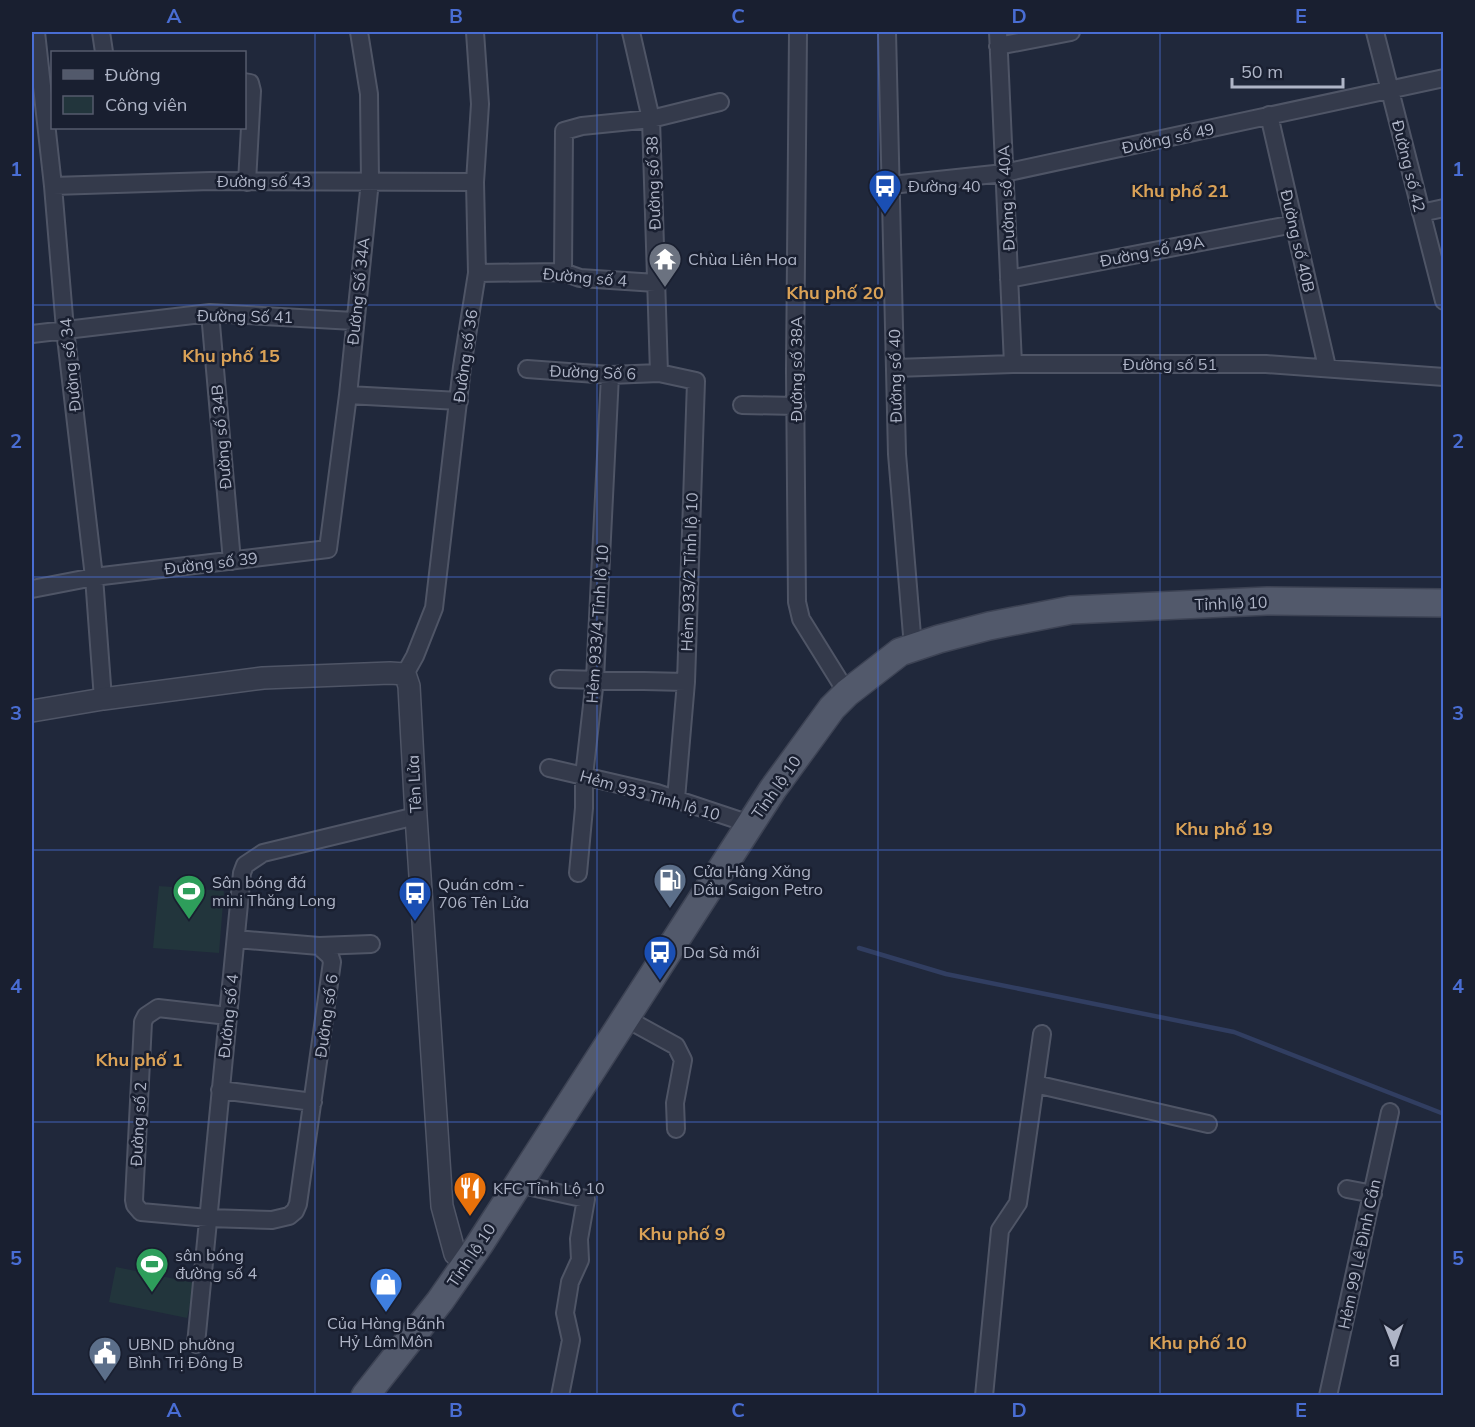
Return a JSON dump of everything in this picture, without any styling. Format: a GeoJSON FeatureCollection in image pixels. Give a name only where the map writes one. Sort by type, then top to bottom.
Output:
{"type":"FeatureCollection","features":[{"type":"Feature","properties":{"kind":"main road","name":"Tỉnh lộ 10"},"geometry":{"type":"LineString","coordinates":[[365,1395],[440,1301],[750,824],[825,717],[847,693],[892,658],[913,647],[989,626],[1071,610],[1267,601],[1443,603]]}},
{"type":"Feature","properties":{"kind":"street","name":"Đường số 34"},"geometry":{"type":"LineString","coordinates":[[36,32],[39,129],[53,186],[65,329],[94,577],[103,699]]}},
{"type":"Feature","properties":{"kind":"street"},"geometry":{"type":"LineString","coordinates":[[101,32],[104,51]]}},
{"type":"Feature","properties":{"kind":"street","name":"Đường Số 34A"},"geometry":{"type":"LineString","coordinates":[[328,549],[348,396],[370,181],[369,94],[359,32]]}},
{"type":"Feature","properties":{"kind":"street","name":"Đường số 36"},"geometry":{"type":"LineString","coordinates":[[405,674],[415,656],[434,608],[477,273],[475,182],[480,104],[475,32]]}},
{"type":"Feature","properties":{"kind":"street","name":"Đường số 38"},"geometry":{"type":"LineString","coordinates":[[631,32],[651,119],[659,372]]}},
{"type":"Feature","properties":{"kind":"street","name":"Đường số 38A"},"geometry":{"type":"LineString","coordinates":[[798,32],[796,406],[798,611],[847,693]]}},
{"type":"Feature","properties":{"kind":"street","name":"Đường số 40"},"geometry":{"type":"LineString","coordinates":[[887,32],[897,454],[913,647]]}},
{"type":"Feature","properties":{"kind":"street"},"geometry":{"type":"LineString","coordinates":[[998,39],[1071,32]]}},
{"type":"Feature","properties":{"kind":"street","name":"Đường số 42"},"geometry":{"type":"LineString","coordinates":[[1374,32],[1443,301]]}},
{"type":"Feature","properties":{"kind":"street","name":"Đường số 40A"},"geometry":{"type":"LineString","coordinates":[[998,39],[1013,364]]}},
{"type":"Feature","properties":{"kind":"street","name":"Đường số 49"},"geometry":{"type":"LineString","coordinates":[[891,185],[1004,173],[1443,78]]}},
{"type":"Feature","properties":{"kind":"street"},"geometry":{"type":"LineString","coordinates":[[247,82],[252,91],[248,182]]}},
{"type":"Feature","properties":{"kind":"street"},"geometry":{"type":"LineString","coordinates":[[564,272],[564,132],[582,126],[651,119],[720,102]]}},
{"type":"Feature","properties":{"kind":"street","name":"Đường số 40B"},"geometry":{"type":"LineString","coordinates":[[1269,116],[1327,367]]}},
{"type":"Feature","properties":{"kind":"street","name":"Đường số 43"},"geometry":{"type":"LineString","coordinates":[[53,186],[211,181],[475,182]]}},
{"type":"Feature","properties":{"kind":"street"},"geometry":{"type":"LineString","coordinates":[[1421,213],[1443,208]]}},
{"type":"Feature","properties":{"kind":"street","name":"Đường số 49A"},"geometry":{"type":"LineString","coordinates":[[1009,279],[1294,224]]}},
{"type":"Feature","properties":{"kind":"street","name":"Đường số 4"},"geometry":{"type":"LineString","coordinates":[[477,273],[564,272],[580,278],[656,283]]}},
{"type":"Feature","properties":{"kind":"street","name":"Đường Số 41"},"geometry":{"type":"LineString","coordinates":[[32,333],[210,313],[354,321]]}},
{"type":"Feature","properties":{"kind":"street","name":"Đường số 34B"},"geometry":{"type":"LineString","coordinates":[[210,313],[232,561]]}},
{"type":"Feature","properties":{"kind":"street","name":"Đường số 51"},"geometry":{"type":"LineString","coordinates":[[896,368],[1013,364],[1266,364],[1443,377]]}},
{"type":"Feature","properties":{"kind":"street","name":"Đường Số 6"},"geometry":{"type":"LineString","coordinates":[[527,369],[610,375],[659,372]]}},
{"type":"Feature","properties":{"kind":"street","name":"Hẻm 933/2 Tỉnh lộ 10"},"geometry":{"type":"LineString","coordinates":[[659,372],[696,381],[686,682],[676,799]]}},
{"type":"Feature","properties":{"kind":"street","name":"Hẻm 933/4 Tỉnh lộ 10"},"geometry":{"type":"LineString","coordinates":[[578,873],[584,808],[584,776],[595,679],[610,375]]}},
{"type":"Feature","properties":{"kind":"street"},"geometry":{"type":"LineString","coordinates":[[348,396],[459,401]]}},
{"type":"Feature","properties":{"kind":"street"},"geometry":{"type":"LineString","coordinates":[[742,405],[796,406]]}},
{"type":"Feature","properties":{"kind":"street","name":"Đường số 39"},"geometry":{"type":"LineString","coordinates":[[32,589],[94,577],[328,549]]}},
{"type":"Feature","properties":{"kind":"street"},"geometry":{"type":"LineString","coordinates":[[32,711],[103,699],[263,678],[405,674]]}},
{"type":"Feature","properties":{"kind":"street","name":"Tên Lửa"},"geometry":{"type":"LineString","coordinates":[[405,674],[409,686],[442,1206],[455,1254],[466,1262]]}},
{"type":"Feature","properties":{"kind":"street"},"geometry":{"type":"LineString","coordinates":[[559,679],[686,682]]}},
{"type":"Feature","properties":{"kind":"street","name":"Hẻm 933 Tỉnh lộ 10"},"geometry":{"type":"LineString","coordinates":[[549,768],[676,799],[750,824]]}},
{"type":"Feature","properties":{"kind":"street","name":"Đường số 4"},"geometry":{"type":"LineString","coordinates":[[196,1344],[242,873],[253,858],[263,853],[416,816]]}},
{"type":"Feature","properties":{"kind":"street"},"geometry":{"type":"LineString","coordinates":[[236,939],[319,946],[371,944]]}},
{"type":"Feature","properties":{"kind":"street","name":"Đường số 6"},"geometry":{"type":"LineString","coordinates":[[208,1218],[281,1219],[295,1211],[298,1204],[333,969],[330,956],[319,946]]}},
{"type":"Feature","properties":{"kind":"street","name":"Đường số 2"},"geometry":{"type":"LineString","coordinates":[[208,1218],[146,1213],[135,1205],[144,1022],[146,1016],[158,1008],[228,1016]]}},
{"type":"Feature","properties":{"kind":"street"},"geometry":{"type":"LineString","coordinates":[[625,1018],[676,1046],[681,1052],[683,1060],[675,1103],[676,1130]]}},
{"type":"Feature","properties":{"kind":"street"},"geometry":{"type":"LineString","coordinates":[[984,1395],[1000,1230],[1018,1203],[1042,1034]]}},
{"type":"Feature","properties":{"kind":"street"},"geometry":{"type":"LineString","coordinates":[[1035,1084],[1208,1124]]}},
{"type":"Feature","properties":{"kind":"street"},"geometry":{"type":"LineString","coordinates":[[220,1090],[313,1102]]}},
{"type":"Feature","properties":{"kind":"street","name":"Hẻm 99 Lê Đình Cẩn"},"geometry":{"type":"LineString","coordinates":[[1328,1395],[1390,1112]]}},
{"type":"Feature","properties":{"kind":"street"},"geometry":{"type":"LineString","coordinates":[[518,1184],[586,1199],[579,1239],[580,1260],[570,1282],[565,1313],[571,1340],[560,1395]]}},
{"type":"Feature","properties":{"kind":"street"},"geometry":{"type":"LineString","coordinates":[[1347,1189],[1373,1194]]}},
{"type":"Feature","properties":{"kind":"green space","name":"Sân bóng đá mini Thăng Long"},"geometry":{"type":"Polygon","coordinates":[[[159,886],[224,891],[219,953],[153,948],[159,886]]]}},
{"type":"Feature","properties":{"kind":"green space","name":"sân bóng đường số 4"},"geometry":{"type":"Polygon","coordinates":[[[116,1267],[195,1283],[187,1318],[109,1302],[116,1267]]]}},
{"type":"Feature","properties":{"kind":"waterway"},"geometry":{"type":"LineString","coordinates":[[859,948],[946,974],[1234,1032],[1444,1114]]}},
{"type":"Feature","properties":{"kind":"place","name":"Đường 40"},"geometry":{"type":"Point","coordinates":[885,215]}},
{"type":"Feature","properties":{"kind":"place","name":"Chùa Liên Hoa"},"geometry":{"type":"Point","coordinates":[665,288]}},
{"type":"Feature","properties":{"kind":"place","name":"Cửa Hàng Xăng Dầu Saigon Petro"},"geometry":{"type":"Point","coordinates":[670,909]}},
{"type":"Feature","properties":{"kind":"place","name":"Sân bóng đá mini Thăng Long"},"geometry":{"type":"Point","coordinates":[189,920]}},
{"type":"Feature","properties":{"kind":"place","name":"Quán cơm - 706 Tên Lửa"},"geometry":{"type":"Point","coordinates":[415,922]}},
{"type":"Feature","properties":{"kind":"place","name":"Da Sà mới"},"geometry":{"type":"Point","coordinates":[660,981]}},
{"type":"Feature","properties":{"kind":"place","name":"KFC Tỉnh Lộ 10"},"geometry":{"type":"Point","coordinates":[470,1217]}},
{"type":"Feature","properties":{"kind":"place","name":"sân bóng đường số 4"},"geometry":{"type":"Point","coordinates":[152,1293]}},
{"type":"Feature","properties":{"kind":"place","name":"Của Hàng Bánh Hỷ Lâm Môn"},"geometry":{"type":"Point","coordinates":[386,1313]}},
{"type":"Feature","properties":{"kind":"place","name":"UBND phường Bình Trị Đông B"},"geometry":{"type":"Point","coordinates":[105,1382]}},
{"type":"Feature","properties":{"kind":"district","name":"Khu phố 21"},"geometry":{"type":"Point","coordinates":[1180,191]}},
{"type":"Feature","properties":{"kind":"district","name":"Khu phố 20"},"geometry":{"type":"Point","coordinates":[835,293]}},
{"type":"Feature","properties":{"kind":"district","name":"Khu phố 15"},"geometry":{"type":"Point","coordinates":[231,356]}},
{"type":"Feature","properties":{"kind":"district","name":"Khu phố 19"},"geometry":{"type":"Point","coordinates":[1224,829]}},
{"type":"Feature","properties":{"kind":"district","name":"Khu phố 1"},"geometry":{"type":"Point","coordinates":[139,1060]}},
{"type":"Feature","properties":{"kind":"district","name":"Khu phố 9"},"geometry":{"type":"Point","coordinates":[682,1234]}},
{"type":"Feature","properties":{"kind":"district","name":"Khu phố 10"},"geometry":{"type":"Point","coordinates":[1198,1343]}}]}
